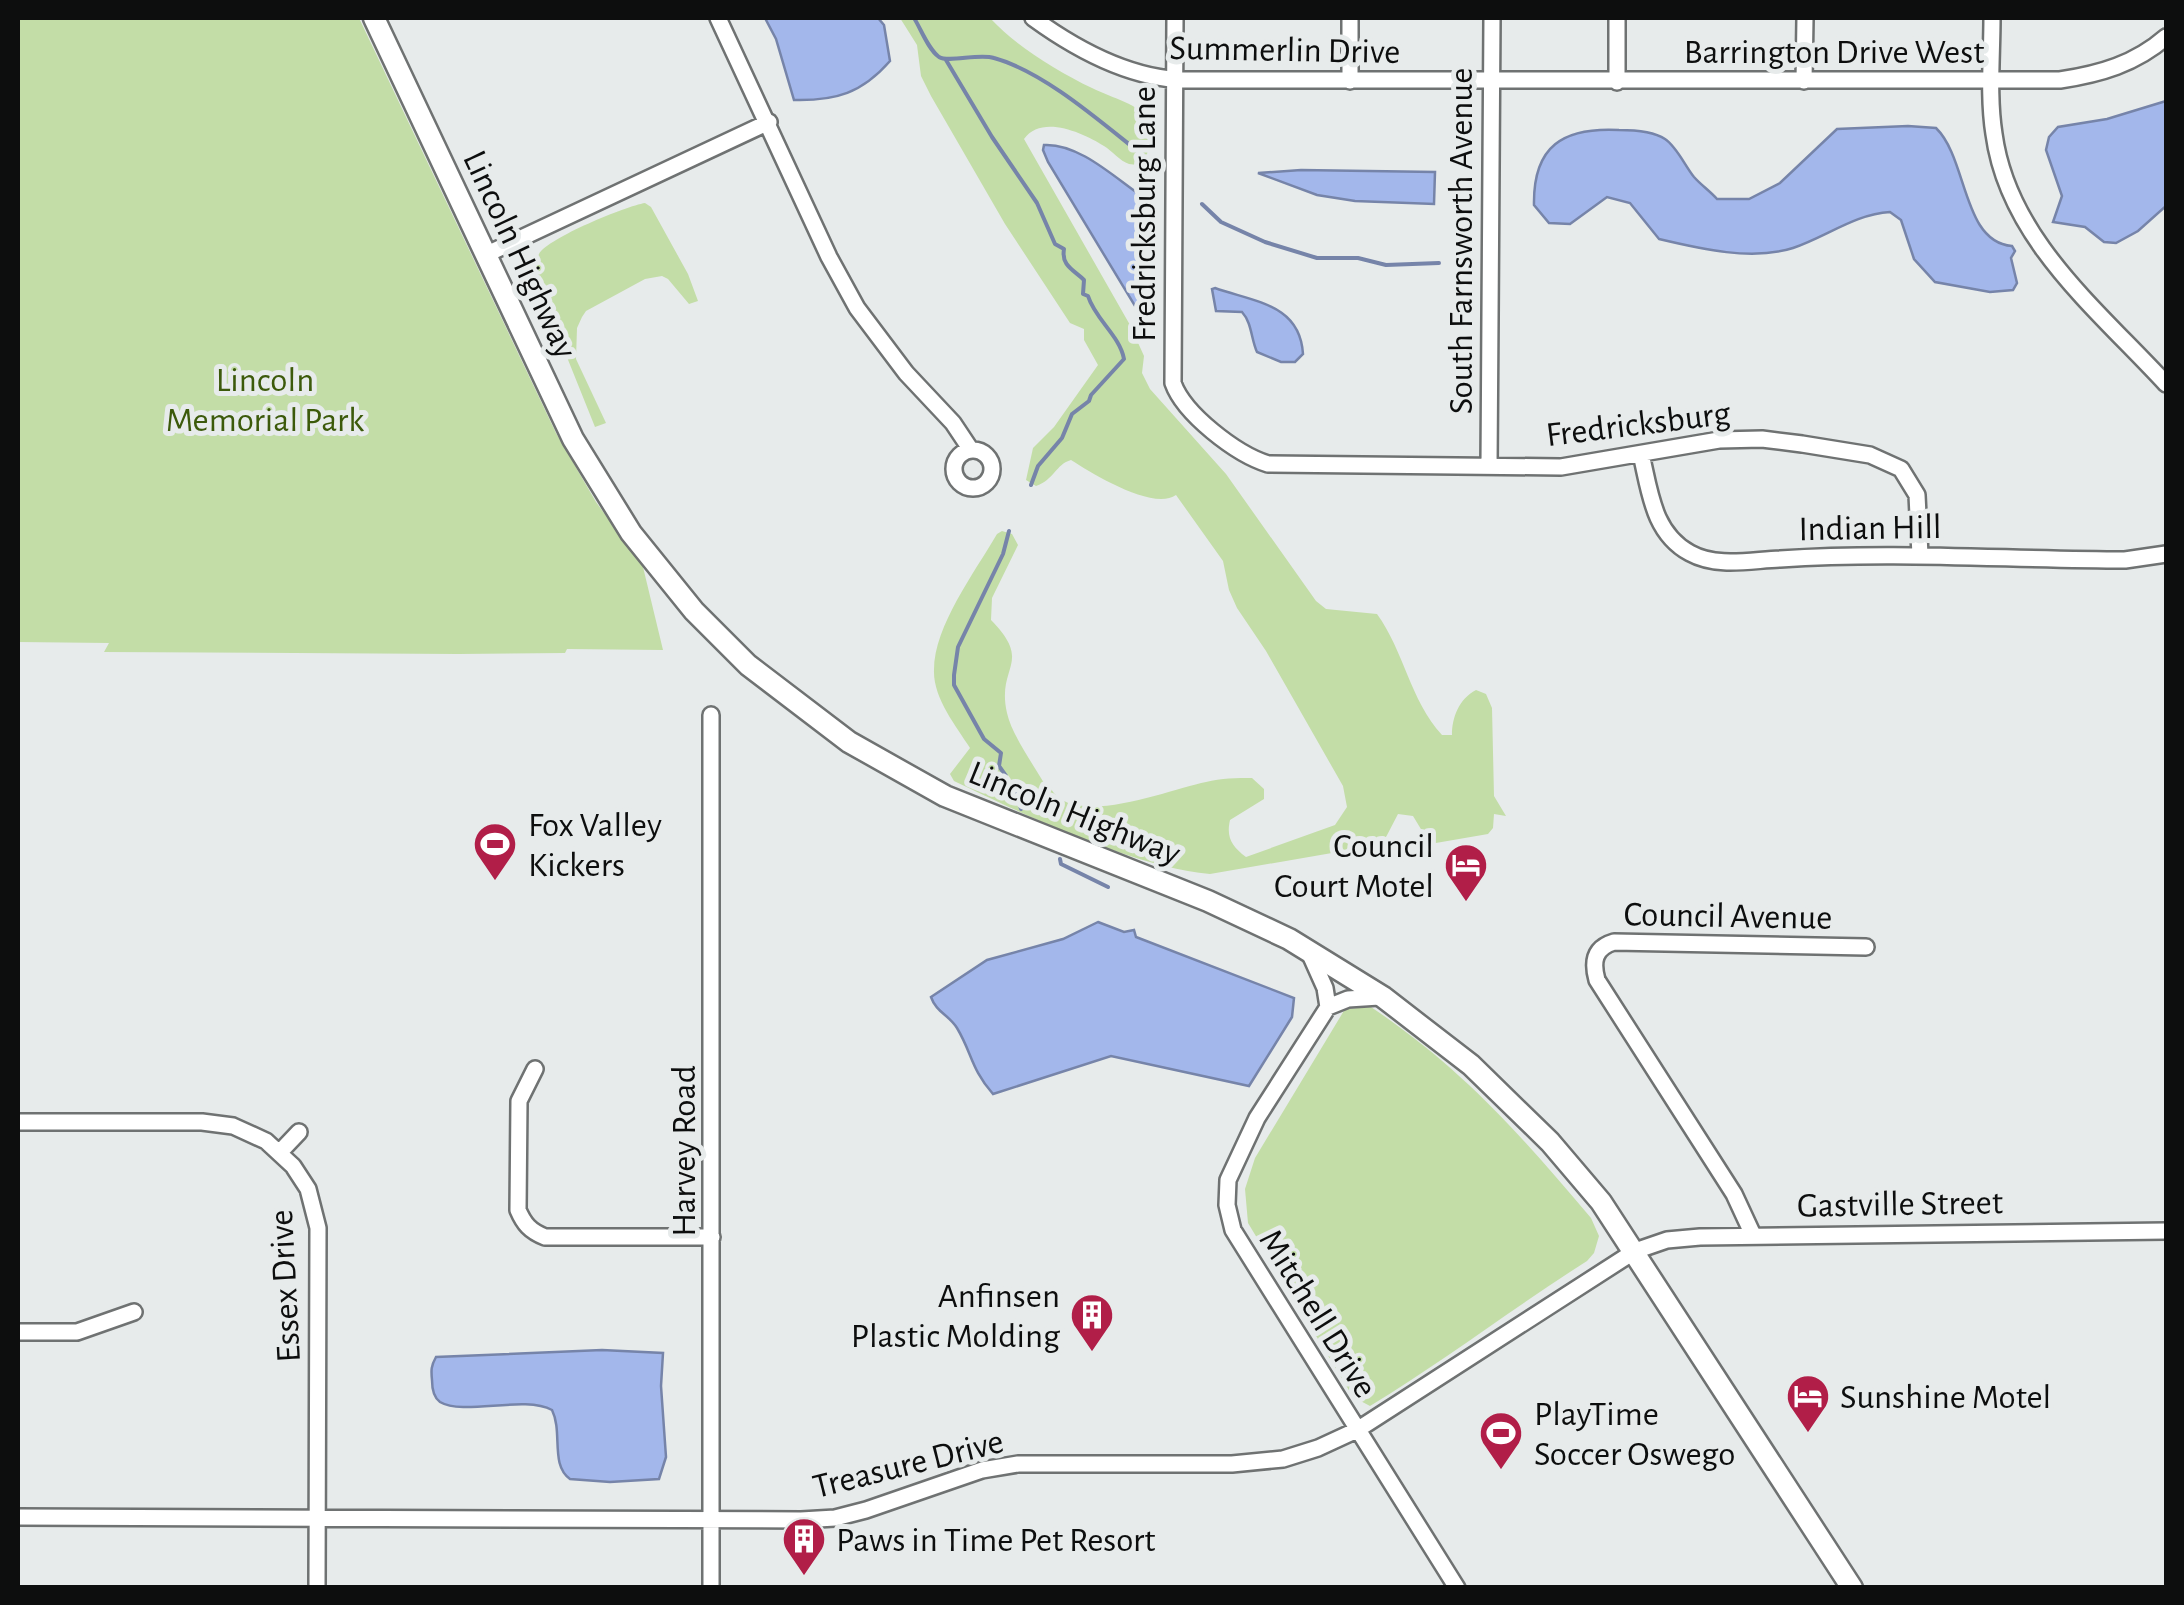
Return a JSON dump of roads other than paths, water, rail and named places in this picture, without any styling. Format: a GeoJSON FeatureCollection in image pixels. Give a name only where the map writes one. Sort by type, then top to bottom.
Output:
{"type":"FeatureCollection","features":[{"type":"Feature","properties":{"kind":"main road","name":"Lincoln Highway"},"geometry":{"type":"LineString","coordinates":[[374,18],[597,482],[658,568],[708,625],[759,674],[849,742],[945,796],[1208,901],[1308,950],[1383,997],[1455,1052],[1511,1101],[1584,1181],[1636,1251],[1852,1588]]}},
{"type":"Feature","properties":{"kind":"street"},"geometry":{"type":"LineString","coordinates":[[718,18],[829,257],[858,308],[906,373],[953,422],[971,450]]}},
{"type":"Feature","properties":{"kind":"street","name":"Summerlin Drive"},"geometry":{"type":"LineString","coordinates":[[1033,18],[1123,69],[1174,80],[1491,81]]}},
{"type":"Feature","properties":{"kind":"street","name":"Fredricksburg Lane"},"geometry":{"type":"LineString","coordinates":[[1175,18],[1172,370],[1177,396],[1186,408]]}},
{"type":"Feature","properties":{"kind":"street"},"geometry":{"type":"LineString","coordinates":[[1350,18],[1350,80]]}},
{"type":"Feature","properties":{"kind":"street","name":"South Farnsworth Avenue"},"geometry":{"type":"LineString","coordinates":[[1489,466],[1492,18]]}},
{"type":"Feature","properties":{"kind":"street"},"geometry":{"type":"LineString","coordinates":[[1617,18],[1617,82]]}},
{"type":"Feature","properties":{"kind":"street"},"geometry":{"type":"LineString","coordinates":[[1804,18],[1804,81]]}},
{"type":"Feature","properties":{"kind":"street"},"geometry":{"type":"LineString","coordinates":[[1992,18],[1993,131],[2002,174],[2030,233],[2166,384]]}},
{"type":"Feature","properties":{"kind":"street","name":"Barrington Drive West"},"geometry":{"type":"LineString","coordinates":[[1491,81],[2060,80],[2091,76],[2136,58],[2166,37]]}},
{"type":"Feature","properties":{"kind":"street"},"geometry":{"type":"LineString","coordinates":[[485,255],[769,122]]}},
{"type":"Feature","properties":{"kind":"street","name":"Fredricksburg"},"geometry":{"type":"LineString","coordinates":[[1186,408],[1248,455],[1268,464],[1560,467],[1742,438],[1849,451],[1884,460],[1901,470],[1913,485],[1919,510],[1920,555]]}},
{"type":"Feature","properties":{"kind":"street","name":"Indian Hill"},"geometry":{"type":"LineString","coordinates":[[1642,454],[1658,521],[1673,541],[1700,558],[1725,562],[1860,554],[2125,560],[2166,554]]}},
{"type":"Feature","properties":{"kind":"street","name":"Harvey Road"},"geometry":{"type":"LineString","coordinates":[[711,1588],[712,715]]}},
{"type":"Feature","properties":{"kind":"street","name":"Council Avenue"},"geometry":{"type":"LineString","coordinates":[[1753,1235],[1734,1194],[1597,980],[1594,959],[1598,950],[1614,942],[1866,947]]}},
{"type":"Feature","properties":{"kind":"street"},"geometry":{"type":"LineString","coordinates":[[1308,950],[1322,978],[1328,1007],[1348,999],[1383,997]]}},
{"type":"Feature","properties":{"kind":"street","name":"Mitchell Drive"},"geometry":{"type":"LineString","coordinates":[[1328,1007],[1257,1118],[1228,1180],[1227,1204],[1233,1230],[1457,1588]]}},
{"type":"Feature","properties":{"kind":"street"},"geometry":{"type":"LineString","coordinates":[[535,1068],[519,1100],[518,1119],[518,1210],[533,1233],[545,1237],[712,1237]]}},
{"type":"Feature","properties":{"kind":"street","name":"Essex Drive"},"geometry":{"type":"LineString","coordinates":[[18,1122],[218,1123],[249,1132],[280,1152],[308,1189],[318,1228],[318,1588]]}},
{"type":"Feature","properties":{"kind":"street"},"geometry":{"type":"LineString","coordinates":[[280,1152],[299,1132]]}},
{"type":"Feature","properties":{"kind":"street","name":"Gastville Street"},"geometry":{"type":"LineString","coordinates":[[1636,1251],[1678,1238],[1753,1235],[2166,1232]]}},
{"type":"Feature","properties":{"kind":"street","name":"Treasure Drive"},"geometry":{"type":"LineString","coordinates":[[18,1518],[801,1520],[835,1518],[982,1470],[1018,1464],[1232,1464],[1283,1459],[1357,1430],[1636,1251]]}},
{"type":"Feature","properties":{"kind":"street"},"geometry":{"type":"LineString","coordinates":[[18,1332],[78,1332],[134,1312]]}},
{"type":"Feature","properties":{"kind":"water"},"geometry":{"type":"Polygon","coordinates":[[[765,18],[878,18],[884,25],[890,61],[869,81],[847,93],[794,100],[776,39],[765,18]]]}},
{"type":"Feature","properties":{"kind":"water"},"geometry":{"type":"Polygon","coordinates":[[[2166,101],[2166,206],[2138,231],[2116,243],[2104,242],[2085,227],[2053,222],[2062,196],[2046,150],[2049,137],[2058,127],[2107,119],[2166,101]]]}},
{"type":"Feature","properties":{"kind":"water"},"geometry":{"type":"Polygon","coordinates":[[[1936,128],[1946,142],[1974,215],[1996,241],[2012,246],[2015,251],[2011,258],[2017,283],[2013,290],[1990,292],[1935,282],[1914,259],[1901,220],[1890,212],[1853,221],[1793,248],[1744,254],[1659,239],[1630,203],[1607,197],[1570,224],[1549,223],[1534,205],[1539,168],[1546,155],[1555,144],[1582,132],[1630,130],[1660,136],[1717,199],[1749,199],[1780,183],[1837,129],[1936,128]]]}},
{"type":"Feature","properties":{"kind":"water"},"geometry":{"type":"Polygon","coordinates":[[[1044,145],[1083,156],[1143,197],[1146,208],[1140,302],[1135,306],[1048,162],[1044,145]]]}},
{"type":"Feature","properties":{"kind":"water"},"geometry":{"type":"Polygon","coordinates":[[[1435,172],[1434,204],[1355,201],[1317,195],[1258,173],[1435,172]]]}},
{"type":"Feature","properties":{"kind":"water"},"geometry":{"type":"Polygon","coordinates":[[[1212,289],[1273,307],[1284,315],[1300,337],[1303,354],[1295,362],[1281,362],[1257,352],[1242,312],[1216,311],[1212,289]]]}},
{"type":"Feature","properties":{"kind":"water"},"geometry":{"type":"Polygon","coordinates":[[[1098,922],[1124,932],[1134,930],[1136,937],[1294,998],[1292,1017],[1249,1086],[1111,1056],[993,1094],[980,1077],[957,1028],[931,997],[987,960],[1063,939],[1098,922]]]}},
{"type":"Feature","properties":{"kind":"water"},"geometry":{"type":"Polygon","coordinates":[[[602,1350],[663,1353],[666,1457],[659,1479],[570,1479],[560,1465],[552,1410],[526,1404],[451,1406],[440,1402],[433,1392],[436,1357],[602,1350]]]}},
{"type":"Feature","properties":{"kind":"waterway"},"geometry":{"type":"LineString","coordinates":[[914,18],[939,57],[988,57],[1013,65],[1073,100],[1145,157]]}},
{"type":"Feature","properties":{"kind":"waterway"},"geometry":{"type":"LineString","coordinates":[[946,60],[1037,203],[1055,244],[1064,249],[1066,264],[1084,280],[1083,294],[1118,343],[1124,359],[1089,401],[1072,414],[1062,438],[1038,466],[1031,485]]}},
{"type":"Feature","properties":{"kind":"waterway"},"geometry":{"type":"LineString","coordinates":[[1202,204],[1221,222],[1265,242],[1317,258],[1358,258],[1386,265],[1439,263]]}},
{"type":"Feature","properties":{"kind":"waterway"},"geometry":{"type":"LineString","coordinates":[[1009,531],[1003,554],[958,647],[954,685],[984,739],[1001,753],[999,766],[1006,776],[1004,783],[1014,786],[1021,809]]}},
{"type":"Feature","properties":{"kind":"waterway"},"geometry":{"type":"LineString","coordinates":[[1060,859],[1061,864],[1108,887]]}},
{"type":"Feature","properties":{"kind":"place","name":"Fox Valley Kickers"},"geometry":{"type":"Point","coordinates":[495,882]}},
{"type":"Feature","properties":{"kind":"place","name":"Council Court Motel"},"geometry":{"type":"Point","coordinates":[1466,903]}},
{"type":"Feature","properties":{"kind":"place","name":"Anfinsen Plastic Molding"},"geometry":{"type":"Point","coordinates":[1092,1353]}},
{"type":"Feature","properties":{"kind":"place","name":"Sunshine Motel"},"geometry":{"type":"Point","coordinates":[1808,1434]}},
{"type":"Feature","properties":{"kind":"place","name":"PlayTime Soccer Oswego"},"geometry":{"type":"Point","coordinates":[1501,1471]}},
{"type":"Feature","properties":{"kind":"place","name":"Paws in Time Pet Resort"},"geometry":{"type":"Point","coordinates":[804,1577]}},
{"type":"Feature","properties":{"kind":"park label","name":"Lincoln Memorial Park"},"geometry":{"type":"Point","coordinates":[265,399]}}]}
